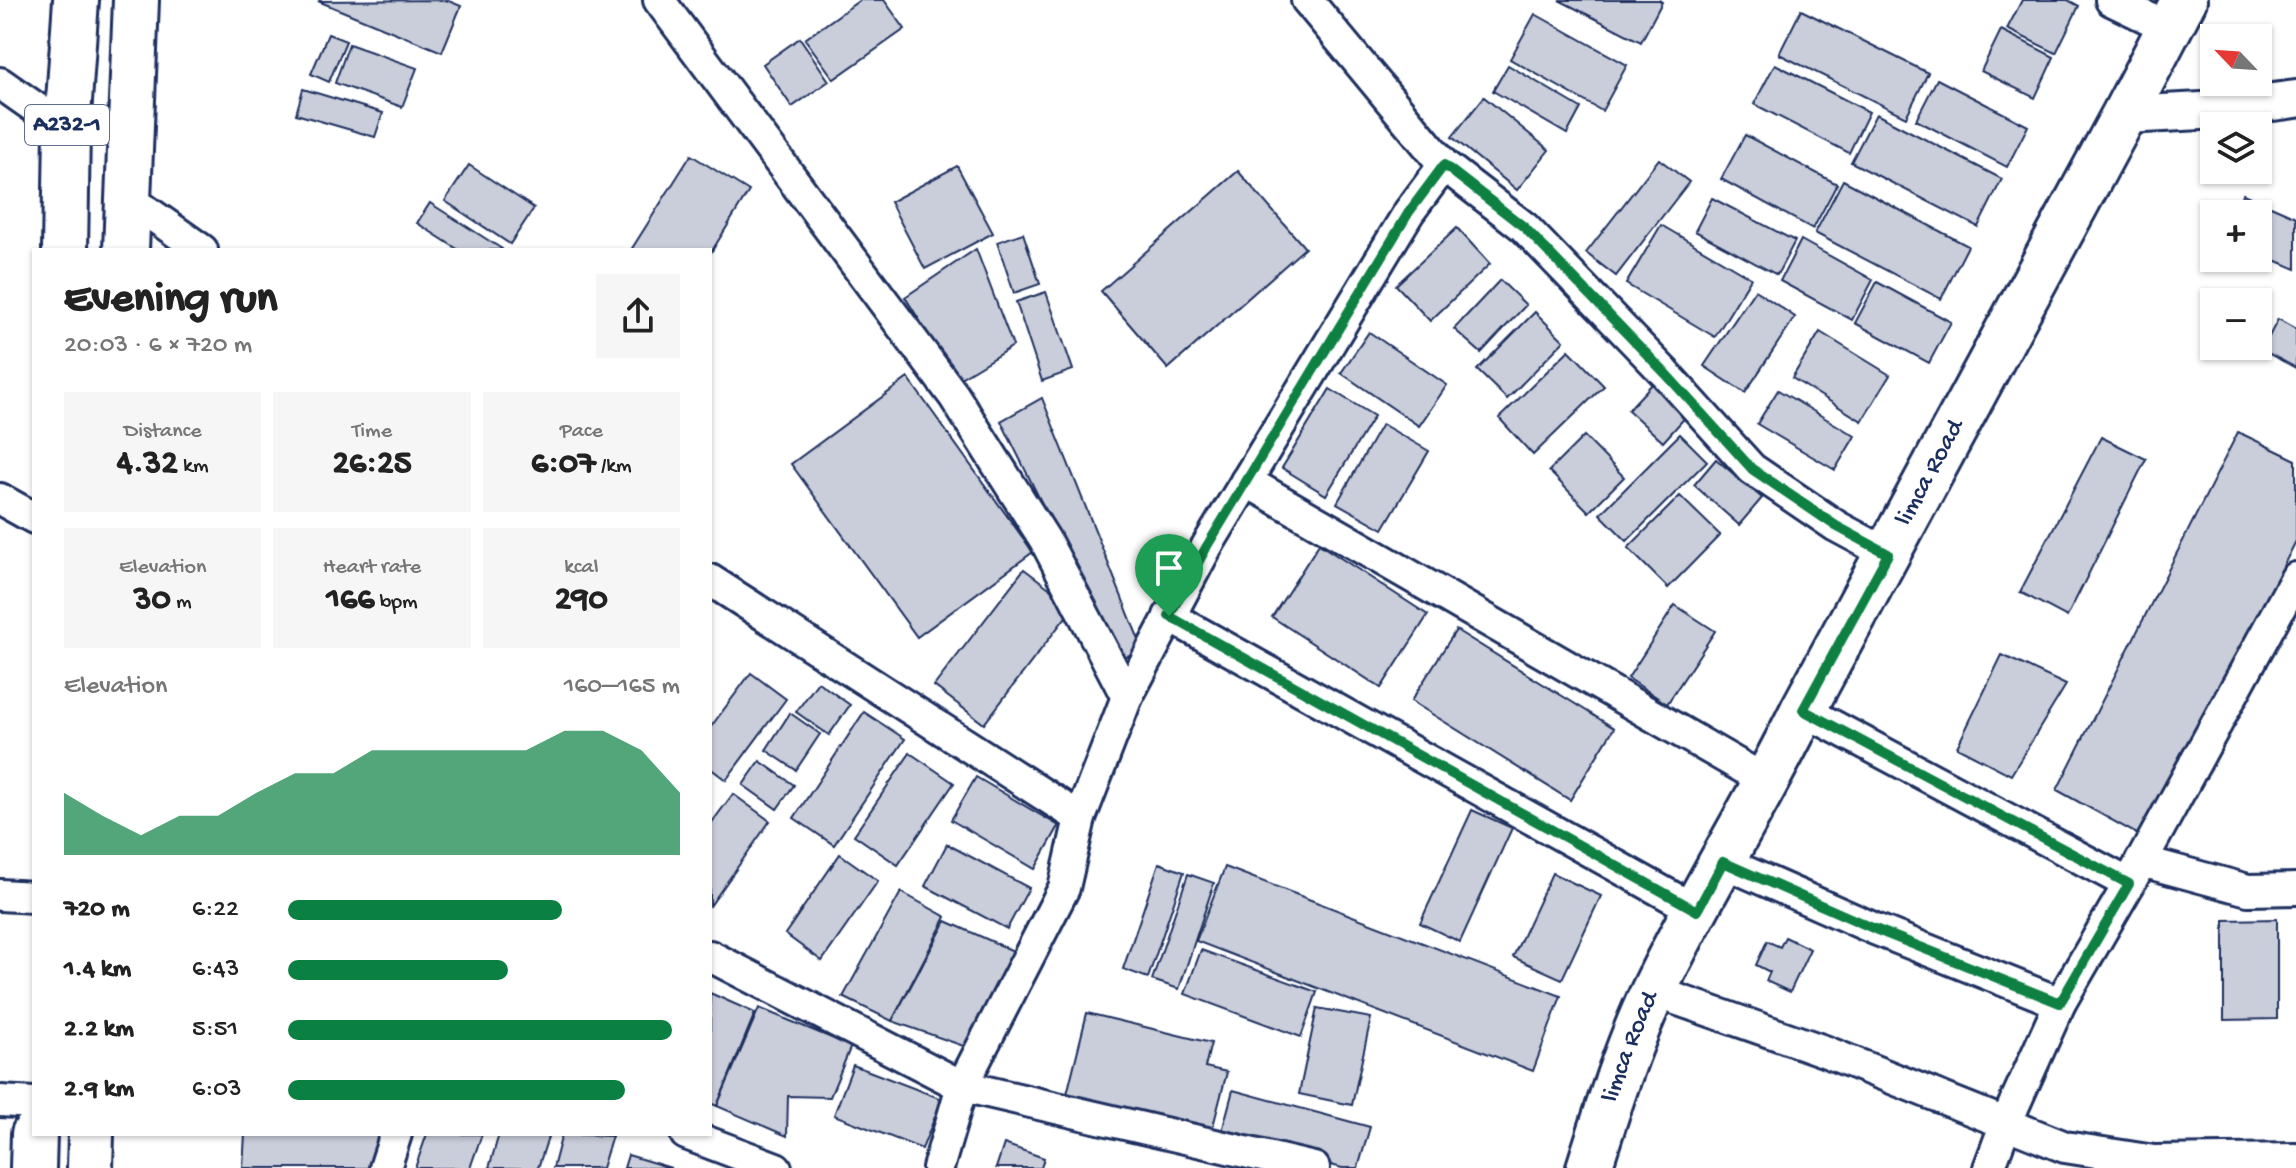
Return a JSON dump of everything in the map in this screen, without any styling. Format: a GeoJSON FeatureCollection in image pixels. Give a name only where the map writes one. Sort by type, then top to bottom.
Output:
{"type":"FeatureCollection","features":[{"type":"Feature","properties":{"kind":"main road","name":"A232-1"},"geometry":{"type":"LineString","coordinates":[[65,248],[67,130],[76,0]]}},
{"type":"Feature","properties":{"kind":"main road","name":"A232-1"},"geometry":{"type":"LineString","coordinates":[[126,248],[136,0]]}},
{"type":"Feature","properties":{"kind":"main road","name":"limca Road"},"geometry":{"type":"LineString","coordinates":[[1589,1168],[1614,1091],[1653,991],[1768,782],[1803,710],[2176,14]]}},
{"type":"Feature","properties":{"kind":"main road"},"geometry":{"type":"LineString","coordinates":[[33,1168],[34,1136]]}},
{"type":"Feature","properties":{"kind":"main road"},"geometry":{"type":"LineString","coordinates":[[90,1168],[91,1136]]}},
{"type":"Feature","properties":{"kind":"street"},"geometry":{"type":"LineString","coordinates":[[659,0],[954,396],[1045,540],[1127,697]]}},
{"type":"Feature","properties":{"kind":"street"},"geometry":{"type":"LineString","coordinates":[[1307,0],[1444,165],[1524,227],[1665,373],[1752,469],[1836,526],[1888,554]]}},
{"type":"Feature","properties":{"kind":"street"},"geometry":{"type":"LineString","coordinates":[[2111,0],[2176,14]]}},
{"type":"Feature","properties":{"kind":"street"},"geometry":{"type":"LineString","coordinates":[[0,83],[67,130]]}},
{"type":"Feature","properties":{"kind":"street"},"geometry":{"type":"LineString","coordinates":[[2124,115],[2202,111],[2296,99]]}},
{"type":"Feature","properties":{"kind":"street"},"geometry":{"type":"LineString","coordinates":[[938,1168],[962,1086],[1064,888],[1080,818],[1127,697],[1246,481],[1409,212],[1444,165]]}},
{"type":"Feature","properties":{"kind":"street"},"geometry":{"type":"LineString","coordinates":[[128,198],[199,248]]}},
{"type":"Feature","properties":{"kind":"street"},"geometry":{"type":"LineString","coordinates":[[1246,481],[1768,782]]}},
{"type":"Feature","properties":{"kind":"street"},"geometry":{"type":"LineString","coordinates":[[0,499],[32,517]]}},
{"type":"Feature","properties":{"kind":"street"},"geometry":{"type":"LineString","coordinates":[[715,593],[1080,818]]}},
{"type":"Feature","properties":{"kind":"street"},"geometry":{"type":"LineString","coordinates":[[1989,1168],[2060,1003],[2292,593]]}},
{"type":"Feature","properties":{"kind":"street"},"geometry":{"type":"LineString","coordinates":[[1169,616],[1697,911]]}},
{"type":"Feature","properties":{"kind":"street"},"geometry":{"type":"LineString","coordinates":[[1803,710],[2135,872],[2248,890],[2296,889]]}},
{"type":"Feature","properties":{"kind":"street"},"geometry":{"type":"LineString","coordinates":[[1723,862],[1875,929],[2060,1003]]}},
{"type":"Feature","properties":{"kind":"street"},"geometry":{"type":"LineString","coordinates":[[0,895],[32,897]]}},
{"type":"Feature","properties":{"kind":"street"},"geometry":{"type":"LineString","coordinates":[[712,957],[962,1086],[1314,1168]]}},
{"type":"Feature","properties":{"kind":"street"},"geometry":{"type":"LineString","coordinates":[[1653,991],[1824,1051],[2065,1147],[2154,1161],[2296,1159]]}},
{"type":"Feature","properties":{"kind":"street"},"geometry":{"type":"LineString","coordinates":[[0,1101],[32,1103]]}},
{"type":"Feature","properties":{"kind":"street"},"geometry":{"type":"LineString","coordinates":[[385,1168],[395,1136]]}},
{"type":"Feature","properties":{"kind":"street"},"geometry":{"type":"LineString","coordinates":[[691,1136],[776,1168]]}},
{"type":"Feature","properties":{"kind":"building"},"geometry":{"type":"Polygon","coordinates":[[[446,0],[461,6],[442,52],[318,1],[446,0]]]}},
{"type":"Feature","properties":{"kind":"building"},"geometry":{"type":"Polygon","coordinates":[[[860,0],[884,0],[905,29],[834,79],[805,39],[860,0]]]}},
{"type":"Feature","properties":{"kind":"building"},"geometry":{"type":"Polygon","coordinates":[[[1559,0],[1659,0],[1662,2],[1641,42],[1559,0]]]}},
{"type":"Feature","properties":{"kind":"building"},"geometry":{"type":"Polygon","coordinates":[[[2022,0],[2068,0],[2079,6],[2056,53],[2007,29],[2022,0]]]}},
{"type":"Feature","properties":{"kind":"building"},"geometry":{"type":"Polygon","coordinates":[[[1801,10],[1928,73],[1906,117],[1779,54],[1801,10]]]}},
{"type":"Feature","properties":{"kind":"building"},"geometry":{"type":"Polygon","coordinates":[[[1535,14],[1627,65],[1602,111],[1510,59],[1535,14]]]}},
{"type":"Feature","properties":{"kind":"building"},"geometry":{"type":"Polygon","coordinates":[[[2001,30],[2054,57],[2035,98],[1981,71],[2001,30]]]}},
{"type":"Feature","properties":{"kind":"building"},"geometry":{"type":"Polygon","coordinates":[[[328,34],[346,41],[329,82],[311,74],[328,34]]]}},
{"type":"Feature","properties":{"kind":"building"},"geometry":{"type":"Polygon","coordinates":[[[800,38],[829,81],[792,107],[763,64],[800,38]]]}},
{"type":"Feature","properties":{"kind":"building"},"geometry":{"type":"Polygon","coordinates":[[[349,44],[417,68],[402,107],[335,83],[349,44]]]}},
{"type":"Feature","properties":{"kind":"building"},"geometry":{"type":"Polygon","coordinates":[[[1775,64],[1869,112],[1849,153],[1754,104],[1775,64]]]}},
{"type":"Feature","properties":{"kind":"building"},"geometry":{"type":"Polygon","coordinates":[[[1508,65],[1581,108],[1567,134],[1493,91],[1508,65]]]}},
{"type":"Feature","properties":{"kind":"building"},"geometry":{"type":"Polygon","coordinates":[[[1937,79],[2028,126],[2007,167],[1916,120],[1937,79]]]}},
{"type":"Feature","properties":{"kind":"building"},"geometry":{"type":"Polygon","coordinates":[[[303,89],[383,113],[375,137],[296,114],[303,89]]]}},
{"type":"Feature","properties":{"kind":"building"},"geometry":{"type":"Polygon","coordinates":[[[1484,97],[1549,150],[1517,190],[1452,137],[1484,97]]]}},
{"type":"Feature","properties":{"kind":"building"},"geometry":{"type":"Polygon","coordinates":[[[1876,114],[2002,179],[1978,227],[1851,162],[1876,114]]]}},
{"type":"Feature","properties":{"kind":"building"},"geometry":{"type":"Polygon","coordinates":[[[1745,135],[1837,184],[1813,229],[1721,179],[1745,135]]]}},
{"type":"Feature","properties":{"kind":"building"},"geometry":{"type":"Polygon","coordinates":[[[691,155],[749,191],[712,251],[712,248],[632,248],[691,155]]]}},
{"type":"Feature","properties":{"kind":"building"},"geometry":{"type":"Polygon","coordinates":[[[1659,159],[1689,182],[1616,276],[1586,253],[1659,159]]]}},
{"type":"Feature","properties":{"kind":"building"},"geometry":{"type":"Polygon","coordinates":[[[469,165],[534,208],[510,244],[445,201],[469,165]]]}},
{"type":"Feature","properties":{"kind":"building"},"geometry":{"type":"Polygon","coordinates":[[[957,166],[993,233],[925,269],[890,202],[957,166]]]}},
{"type":"Feature","properties":{"kind":"building"},"geometry":{"type":"Polygon","coordinates":[[[1238,171],[1305,248],[1168,369],[1101,291],[1238,171]]]}},
{"type":"Feature","properties":{"kind":"building"},"geometry":{"type":"Polygon","coordinates":[[[1843,180],[1968,246],[1941,299],[1815,233],[1843,180]]]}},
{"type":"Feature","properties":{"kind":"building"},"geometry":{"type":"Polygon","coordinates":[[[2243,194],[2257,200],[2241,200],[2243,194]]]}},
{"type":"Feature","properties":{"kind":"building"},"geometry":{"type":"Polygon","coordinates":[[[1712,198],[1795,241],[1777,275],[1695,231],[1712,198]]]}},
{"type":"Feature","properties":{"kind":"building"},"geometry":{"type":"Polygon","coordinates":[[[430,203],[500,248],[456,248],[417,223],[430,203]]]}},
{"type":"Feature","properties":{"kind":"building"},"geometry":{"type":"Polygon","coordinates":[[[2272,207],[2296,217],[2296,269],[2272,259],[2272,207]]]}},
{"type":"Feature","properties":{"kind":"building"},"geometry":{"type":"Polygon","coordinates":[[[1661,225],[1751,278],[1715,337],[1626,284],[1661,225]]]}},
{"type":"Feature","properties":{"kind":"building"},"geometry":{"type":"Polygon","coordinates":[[[1457,228],[1490,264],[1430,321],[1396,285],[1457,228]]]}},
{"type":"Feature","properties":{"kind":"building"},"geometry":{"type":"Polygon","coordinates":[[[1023,233],[1040,284],[1014,293],[997,242],[1023,233]]]}},
{"type":"Feature","properties":{"kind":"building"},"geometry":{"type":"Polygon","coordinates":[[[1801,240],[1873,280],[1852,320],[1780,281],[1801,240]]]}},
{"type":"Feature","properties":{"kind":"building"},"geometry":{"type":"Polygon","coordinates":[[[976,249],[1013,346],[957,380],[905,297],[976,249]]]}},
{"type":"Feature","properties":{"kind":"building"},"geometry":{"type":"Polygon","coordinates":[[[1500,280],[1526,305],[1481,353],[1454,329],[1500,280]]]}},
{"type":"Feature","properties":{"kind":"building"},"geometry":{"type":"Polygon","coordinates":[[[1877,282],[1951,322],[1929,363],[1855,323],[1877,282]]]}},
{"type":"Feature","properties":{"kind":"building"},"geometry":{"type":"Polygon","coordinates":[[[1755,290],[1795,317],[1745,393],[1704,366],[1755,290]]]}},
{"type":"Feature","properties":{"kind":"building"},"geometry":{"type":"Polygon","coordinates":[[[1046,292],[1073,370],[1042,381],[1016,302],[1046,292]]]}},
{"type":"Feature","properties":{"kind":"building"},"geometry":{"type":"Polygon","coordinates":[[[1535,312],[1564,341],[1507,399],[1477,370],[1535,312]]]}},
{"type":"Feature","properties":{"kind":"building"},"geometry":{"type":"Polygon","coordinates":[[[2278,319],[2296,329],[2296,368],[2272,355],[2272,331],[2278,319]]]}},
{"type":"Feature","properties":{"kind":"building"},"geometry":{"type":"Polygon","coordinates":[[[1369,332],[1447,385],[1419,426],[1341,373],[1369,332]]]}},
{"type":"Feature","properties":{"kind":"building"},"geometry":{"type":"Polygon","coordinates":[[[1820,332],[1890,375],[1862,421],[1792,378],[1820,332]]]}},
{"type":"Feature","properties":{"kind":"building"},"geometry":{"type":"Polygon","coordinates":[[[1569,350],[1604,386],[1533,455],[1499,418],[1569,350]]]}},
{"type":"Feature","properties":{"kind":"building"},"geometry":{"type":"Polygon","coordinates":[[[908,378],[1033,552],[917,637],[791,464],[908,378]]]}},
{"type":"Feature","properties":{"kind":"building"},"geometry":{"type":"Polygon","coordinates":[[[1654,382],[1689,413],[1663,442],[1628,410],[1654,382]]]}},
{"type":"Feature","properties":{"kind":"building"},"geometry":{"type":"Polygon","coordinates":[[[1330,389],[1374,416],[1326,495],[1282,468],[1330,389]]]}},
{"type":"Feature","properties":{"kind":"building"},"geometry":{"type":"Polygon","coordinates":[[[1778,390],[1855,436],[1835,470],[1757,424],[1778,390]]]}},
{"type":"Feature","properties":{"kind":"building"},"geometry":{"type":"Polygon","coordinates":[[[1042,398],[1143,650],[1119,659],[1001,421],[1042,398]]]}},
{"type":"Feature","properties":{"kind":"building"},"geometry":{"type":"Polygon","coordinates":[[[1382,424],[1429,451],[1383,529],[1337,503],[1382,424]]]}},
{"type":"Feature","properties":{"kind":"building"},"geometry":{"type":"Polygon","coordinates":[[[2238,432],[2296,460],[2296,541],[2144,838],[2057,790],[2238,432]]]}},
{"type":"Feature","properties":{"kind":"building"},"geometry":{"type":"Polygon","coordinates":[[[1680,434],[1707,461],[1627,541],[1600,514],[1680,434]]]}},
{"type":"Feature","properties":{"kind":"building"},"geometry":{"type":"Polygon","coordinates":[[[1584,436],[1624,477],[1589,512],[1549,471],[1584,436]]]}},
{"type":"Feature","properties":{"kind":"building"},"geometry":{"type":"Polygon","coordinates":[[[2101,437],[2146,459],[2067,617],[2020,592],[2101,437]]]}},
{"type":"Feature","properties":{"kind":"building"},"geometry":{"type":"Polygon","coordinates":[[[1716,459],[1762,498],[1739,525],[1694,485],[1716,459]]]}},
{"type":"Feature","properties":{"kind":"building"},"geometry":{"type":"Polygon","coordinates":[[[1680,496],[1720,535],[1668,588],[1628,548],[1680,496]]]}},
{"type":"Feature","properties":{"kind":"building"},"geometry":{"type":"Polygon","coordinates":[[[1319,544],[1428,615],[1381,688],[1272,617],[1319,544]]]}},
{"type":"Feature","properties":{"kind":"building"},"geometry":{"type":"Polygon","coordinates":[[[1024,569],[1064,599],[1068,614],[984,724],[934,686],[1024,569]]]}},
{"type":"Feature","properties":{"kind":"building"},"geometry":{"type":"Polygon","coordinates":[[[1675,605],[1715,631],[1667,704],[1628,678],[1675,605]]]}},
{"type":"Feature","properties":{"kind":"building"},"geometry":{"type":"Polygon","coordinates":[[[1456,630],[1614,728],[1570,800],[1411,701],[1456,630]]]}},
{"type":"Feature","properties":{"kind":"building"},"geometry":{"type":"Polygon","coordinates":[[[2002,655],[2066,685],[2011,775],[1957,747],[2002,655]]]}},
{"type":"Feature","properties":{"kind":"building"},"geometry":{"type":"Polygon","coordinates":[[[751,673],[786,699],[726,780],[712,770],[712,725],[751,673]]]}},
{"type":"Feature","properties":{"kind":"building"},"geometry":{"type":"Polygon","coordinates":[[[818,682],[850,705],[829,735],[796,712],[818,682]]]}},
{"type":"Feature","properties":{"kind":"building"},"geometry":{"type":"Polygon","coordinates":[[[864,712],[905,739],[834,845],[794,818],[864,712]]]}},
{"type":"Feature","properties":{"kind":"building"},"geometry":{"type":"Polygon","coordinates":[[[790,713],[820,734],[796,770],[766,750],[790,713]]]}},
{"type":"Feature","properties":{"kind":"building"},"geometry":{"type":"Polygon","coordinates":[[[910,753],[954,783],[898,865],[854,835],[910,753]]]}},
{"type":"Feature","properties":{"kind":"building"},"geometry":{"type":"Polygon","coordinates":[[[760,761],[794,785],[777,809],[743,785],[760,761]]]}},
{"type":"Feature","properties":{"kind":"building"},"geometry":{"type":"Polygon","coordinates":[[[976,777],[1059,826],[1035,869],[951,820],[976,777]]]}},
{"type":"Feature","properties":{"kind":"building"},"geometry":{"type":"Polygon","coordinates":[[[733,794],[770,821],[712,903],[712,822],[733,794]]]}},
{"type":"Feature","properties":{"kind":"building"},"geometry":{"type":"Polygon","coordinates":[[[1472,810],[1512,828],[1460,942],[1420,923],[1472,810]]]}},
{"type":"Feature","properties":{"kind":"building"},"geometry":{"type":"Polygon","coordinates":[[[947,844],[1029,888],[1007,929],[925,886],[947,844]]]}},
{"type":"Feature","properties":{"kind":"building"},"geometry":{"type":"Polygon","coordinates":[[[840,854],[878,881],[822,961],[785,934],[840,854]]]}},
{"type":"Feature","properties":{"kind":"building"},"geometry":{"type":"Polygon","coordinates":[[[1159,863],[1184,872],[1148,978],[1123,969],[1159,863]]]}},
{"type":"Feature","properties":{"kind":"building"},"geometry":{"type":"Polygon","coordinates":[[[1225,867],[1561,996],[1533,1071],[1196,941],[1225,867]]]}},
{"type":"Feature","properties":{"kind":"building"},"geometry":{"type":"Polygon","coordinates":[[[1552,873],[1601,896],[1562,979],[1513,957],[1552,873]]]}},
{"type":"Feature","properties":{"kind":"building"},"geometry":{"type":"Polygon","coordinates":[[[1188,874],[1214,883],[1179,989],[1152,980],[1188,874]]]}},
{"type":"Feature","properties":{"kind":"building"},"geometry":{"type":"Polygon","coordinates":[[[901,892],[946,917],[892,1021],[843,997],[901,892]]]}},
{"type":"Feature","properties":{"kind":"building"},"geometry":{"type":"Polygon","coordinates":[[[2277,919],[2277,1019],[2224,1020],[2224,920],[2277,919]]]}},
{"type":"Feature","properties":{"kind":"building"},"geometry":{"type":"Polygon","coordinates":[[[946,921],[1018,953],[975,1050],[892,1021],[946,921]]]}},
{"type":"Feature","properties":{"kind":"building"},"geometry":{"type":"Polygon","coordinates":[[[1785,937],[1810,949],[1790,992],[1766,981],[1770,972],[1756,965],[1767,941],[1780,947],[1785,937]]]}},
{"type":"Feature","properties":{"kind":"building"},"geometry":{"type":"Polygon","coordinates":[[[1201,950],[1317,992],[1301,1037],[1185,994],[1201,950]]]}},
{"type":"Feature","properties":{"kind":"building"},"geometry":{"type":"Polygon","coordinates":[[[712,994],[755,1013],[717,1106],[712,1104],[712,994]]]}},
{"type":"Feature","properties":{"kind":"building"},"geometry":{"type":"Polygon","coordinates":[[[759,1008],[851,1046],[830,1097],[788,1096],[787,1136],[717,1106],[759,1008]]]}},
{"type":"Feature","properties":{"kind":"building"},"geometry":{"type":"Polygon","coordinates":[[[1317,1008],[1371,1018],[1352,1105],[1299,1094],[1317,1008]]]}},
{"type":"Feature","properties":{"kind":"building"},"geometry":{"type":"Polygon","coordinates":[[[1087,1013],[1211,1043],[1205,1067],[1227,1072],[1211,1134],[1066,1098],[1087,1013]]]}},
{"type":"Feature","properties":{"kind":"building"},"geometry":{"type":"Polygon","coordinates":[[[853,1065],[942,1099],[922,1149],[834,1115],[853,1065]]]}},
{"type":"Feature","properties":{"kind":"building"},"geometry":{"type":"Polygon","coordinates":[[[1233,1090],[1370,1127],[1358,1168],[1342,1168],[1221,1135],[1233,1090]]]}},
{"type":"Feature","properties":{"kind":"building"},"geometry":{"type":"Polygon","coordinates":[[[245,1136],[382,1136],[369,1168],[243,1168],[245,1136]]]}},
{"type":"Feature","properties":{"kind":"building"},"geometry":{"type":"Polygon","coordinates":[[[426,1136],[481,1136],[470,1168],[415,1168],[426,1136]]]}},
{"type":"Feature","properties":{"kind":"building"},"geometry":{"type":"Polygon","coordinates":[[[498,1136],[548,1136],[538,1168],[489,1168],[498,1136]]]}},
{"type":"Feature","properties":{"kind":"building"},"geometry":{"type":"Polygon","coordinates":[[[561,1136],[612,1136],[602,1168],[553,1168],[561,1136]]]}},
{"type":"Feature","properties":{"kind":"building"},"geometry":{"type":"Polygon","coordinates":[[[1004,1144],[1044,1158],[1041,1168],[996,1168],[1004,1144]]]}},
{"type":"Feature","properties":{"kind":"building"},"geometry":{"type":"Polygon","coordinates":[[[628,1155],[671,1168],[624,1168],[628,1155]]]}},
{"type":"Feature","properties":{"kind":"route"},"geometry":{"type":"LineString","coordinates":[[1444,165],[1524,227],[1665,373],[1752,469],[1836,526],[1888,554],[1803,710],[2129,884],[2060,1003],[1875,929],[1723,862],[1697,911],[1169,616],[1207,546],[1409,212],[1444,165]]}}]}
